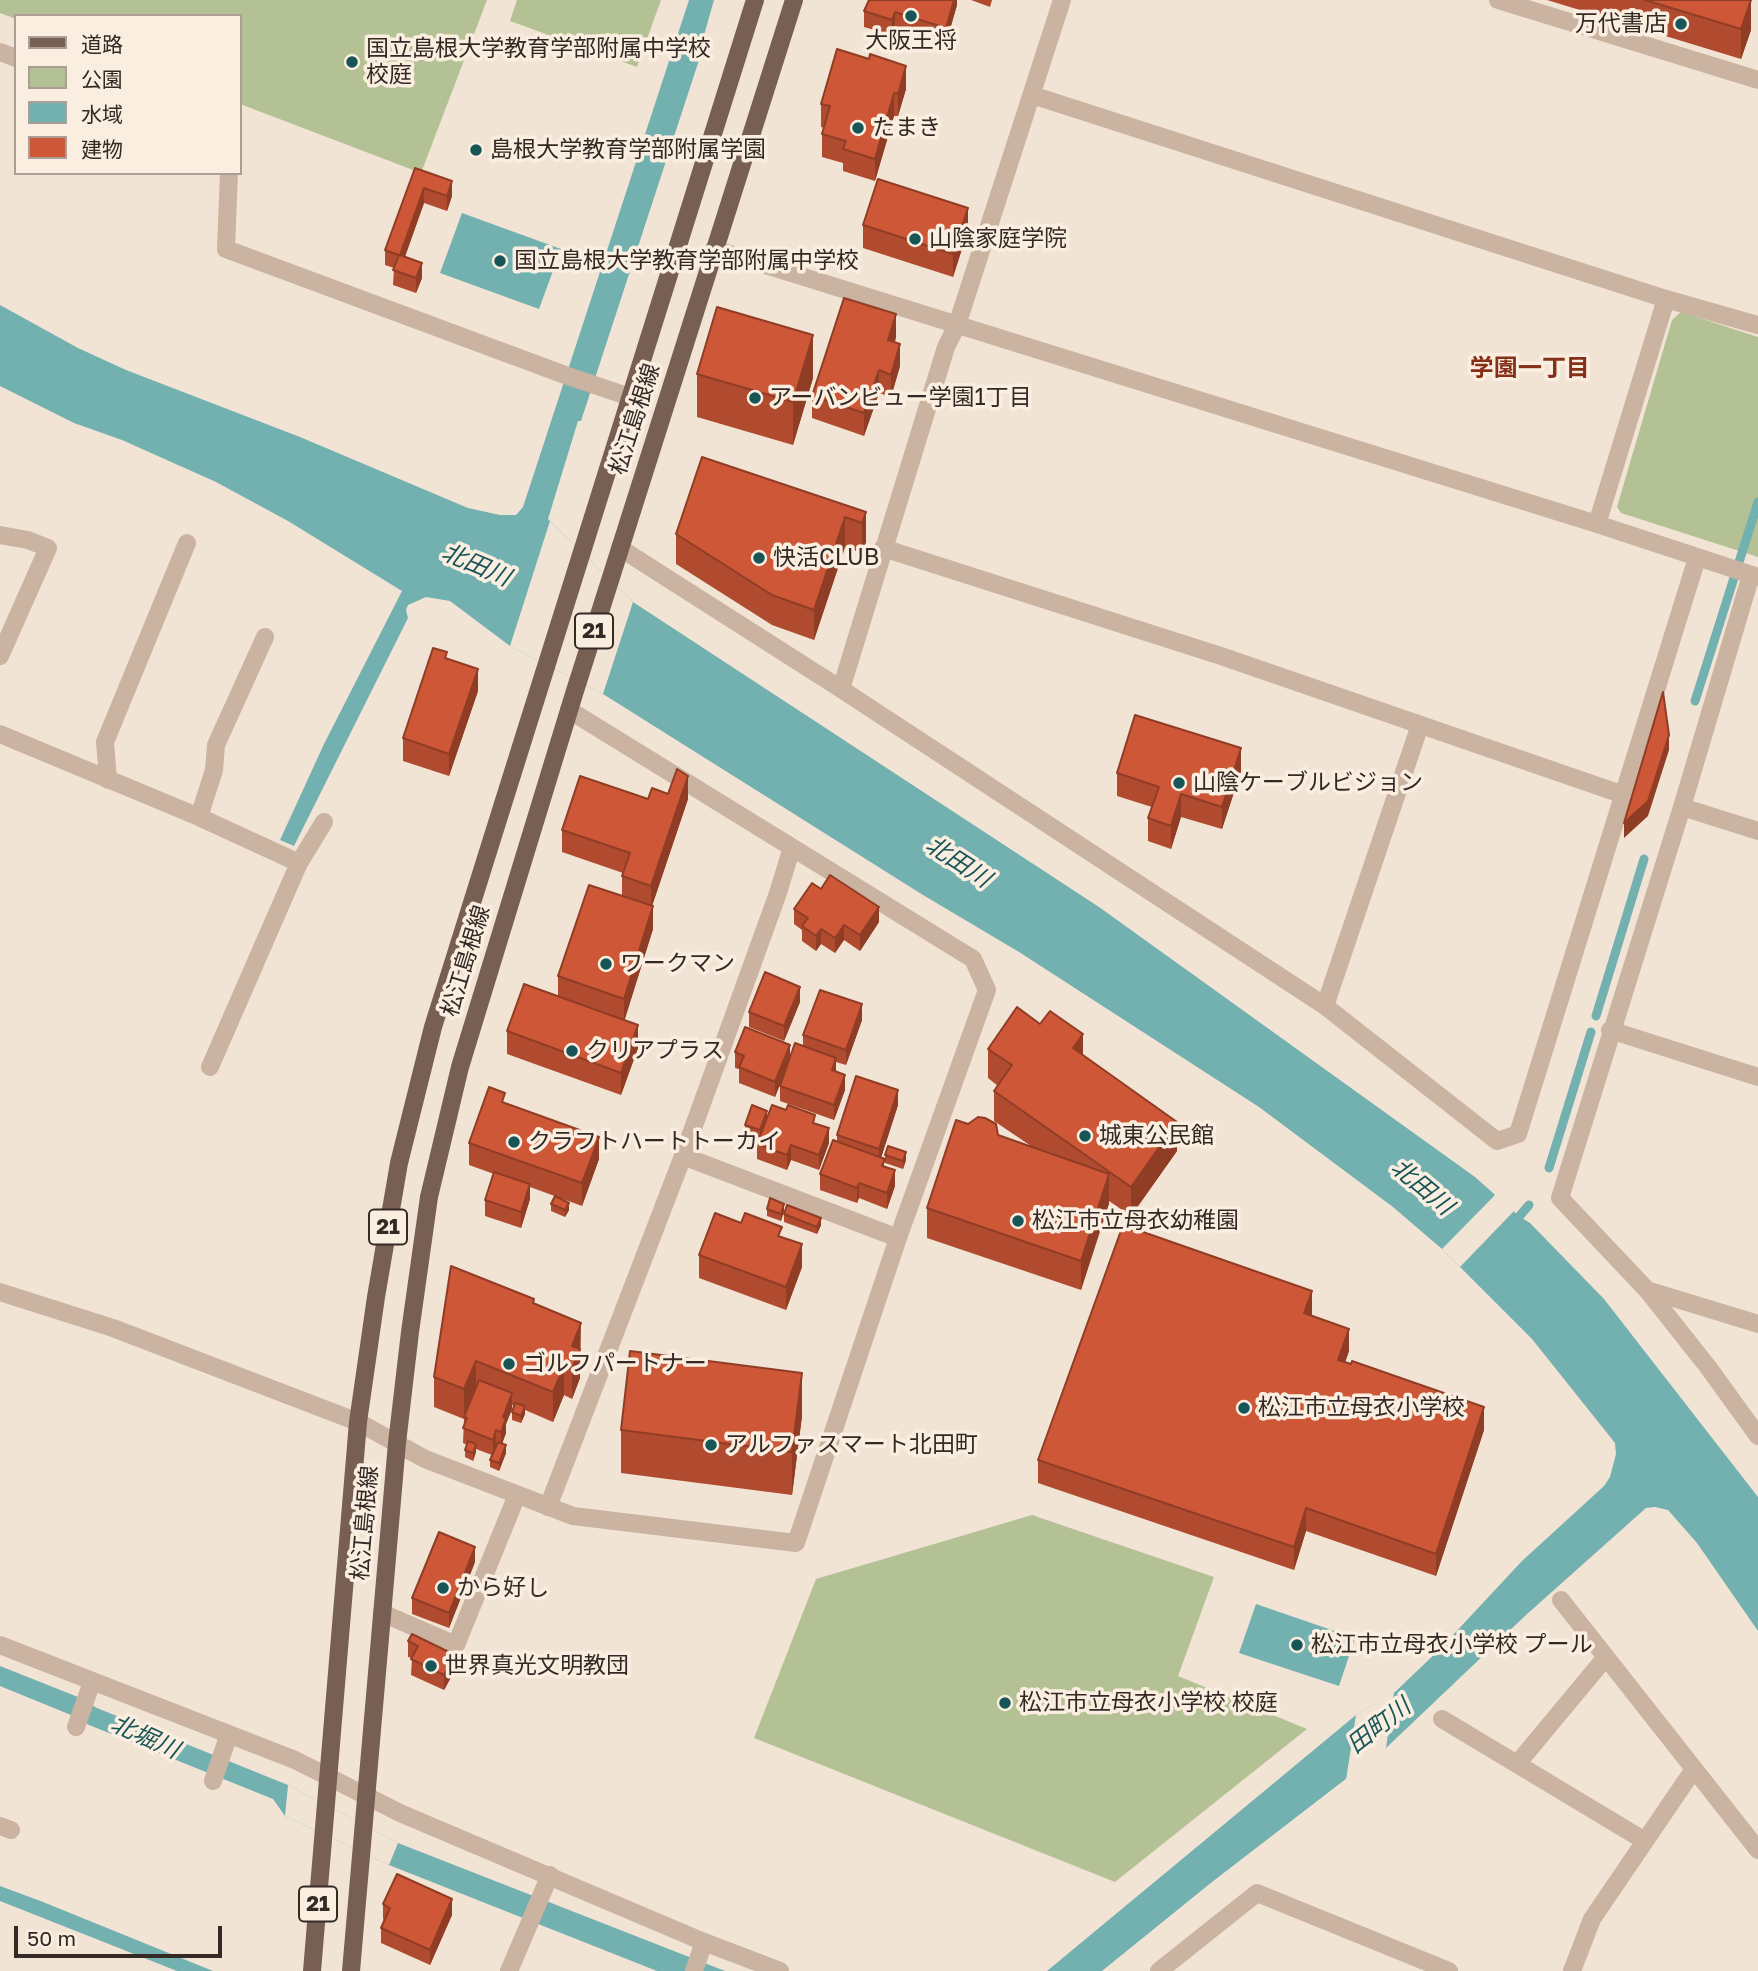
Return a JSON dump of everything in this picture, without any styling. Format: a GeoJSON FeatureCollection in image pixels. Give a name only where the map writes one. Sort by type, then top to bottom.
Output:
{"type":"FeatureCollection","features":[{"type":"Feature","properties":{"kind":"main road","name":"松江島根線"},"geometry":{"type":"LineString","coordinates":[[312,1971],[358,1422],[399,1163],[433,1027],[755,0]]}},
{"type":"Feature","properties":{"kind":"main road","name":"松江島根線"},"geometry":{"type":"LineString","coordinates":[[351,1971],[397,1443],[429,1197],[460,1067],[571,702],[794,0]]}},
{"type":"Feature","properties":{"kind":"street"},"geometry":{"type":"LineString","coordinates":[[841,689],[946,347],[957,324],[1062,0]]}},
{"type":"Feature","properties":{"kind":"street"},"geometry":{"type":"LineString","coordinates":[[1498,0],[1758,80]]}},
{"type":"Feature","properties":{"kind":"street"},"geometry":{"type":"LineString","coordinates":[[1032,95],[1666,299],[1758,325]]}},
{"type":"Feature","properties":{"kind":"street"},"geometry":{"type":"LineString","coordinates":[[229,175],[226,249],[630,397]]}},
{"type":"Feature","properties":{"kind":"street"},"geometry":{"type":"LineString","coordinates":[[715,249],[1597,524],[1745,573],[1682,807],[1610,1030],[1560,1198],[1647,1290],[1758,1436]]}},
{"type":"Feature","properties":{"kind":"street"},"geometry":{"type":"LineString","coordinates":[[1597,524],[1666,299]]}},
{"type":"Feature","properties":{"kind":"street"},"geometry":{"type":"LineString","coordinates":[[0,535],[28,540],[48,548],[0,656]]}},
{"type":"Feature","properties":{"kind":"street"},"geometry":{"type":"LineString","coordinates":[[108,780],[105,742],[187,543]]}},
{"type":"Feature","properties":{"kind":"street"},"geometry":{"type":"LineString","coordinates":[[620,548],[841,689],[1325,1006],[1497,1141],[1518,1134],[1697,558]]}},
{"type":"Feature","properties":{"kind":"street"},"geometry":{"type":"LineString","coordinates":[[883,548],[1221,656],[1624,794]]}},
{"type":"Feature","properties":{"kind":"street"},"geometry":{"type":"LineString","coordinates":[[199,817],[214,770],[216,745],[265,637]]}},
{"type":"Feature","properties":{"kind":"street"},"geometry":{"type":"LineString","coordinates":[[0,1292],[113,1328],[358,1422],[425,1459],[573,1516],[796,1543],[898,1238],[987,990],[973,959],[792,847],[571,702]]}},
{"type":"Feature","properties":{"kind":"street"},"geometry":{"type":"LineString","coordinates":[[1325,1006],[1420,725]]}},
{"type":"Feature","properties":{"kind":"street"},"geometry":{"type":"LineString","coordinates":[[0,734],[199,817],[299,863]]}},
{"type":"Feature","properties":{"kind":"street"},"geometry":{"type":"LineString","coordinates":[[1682,807],[1758,831]]}},
{"type":"Feature","properties":{"kind":"street"},"geometry":{"type":"LineString","coordinates":[[210,1067],[299,863],[324,822]]}},
{"type":"Feature","properties":{"kind":"street"},"geometry":{"type":"LineString","coordinates":[[548,1507],[684,1156],[792,847]]}},
{"type":"Feature","properties":{"kind":"street"},"geometry":{"type":"LineString","coordinates":[[1610,1030],[1758,1077]]}},
{"type":"Feature","properties":{"kind":"street"},"geometry":{"type":"LineString","coordinates":[[684,1156],[898,1238]]}},
{"type":"Feature","properties":{"kind":"street"},"geometry":{"type":"LineString","coordinates":[[1647,1290],[1758,1324]]}},
{"type":"Feature","properties":{"kind":"street"},"geometry":{"type":"LineString","coordinates":[[382,1613],[456,1645],[517,1495]]}},
{"type":"Feature","properties":{"kind":"street"},"geometry":{"type":"LineString","coordinates":[[1561,1600],[1758,1850]]}},
{"type":"Feature","properties":{"kind":"street"},"geometry":{"type":"LineString","coordinates":[[0,1645],[90,1690],[229,1734],[295,1760],[329,1779],[366,1806],[550,1875],[699,1957],[780,1971]]}},
{"type":"Feature","properties":{"kind":"street"},"geometry":{"type":"LineString","coordinates":[[1517,1764],[1606,1657]]}},
{"type":"Feature","properties":{"kind":"street"},"geometry":{"type":"LineString","coordinates":[[76,1727],[90,1690]]}},
{"type":"Feature","properties":{"kind":"street"},"geometry":{"type":"LineString","coordinates":[[1443,1719],[1645,1841]]}},
{"type":"Feature","properties":{"kind":"street"},"geometry":{"type":"LineString","coordinates":[[213,1781],[229,1734]]}},
{"type":"Feature","properties":{"kind":"street"},"geometry":{"type":"LineString","coordinates":[[1572,1971],[1592,1919],[1694,1769]]}},
{"type":"Feature","properties":{"kind":"street"},"geometry":{"type":"LineString","coordinates":[[509,1971],[550,1875]]}},
{"type":"Feature","properties":{"kind":"street"},"geometry":{"type":"LineString","coordinates":[[1159,1971],[1256,1893],[1449,1971]]}},
{"type":"Feature","properties":{"kind":"green space","name":"国立島根大学教育学部附属中学校 校庭"},"geometry":{"type":"Polygon","coordinates":[[[0,0],[487,0],[421,173],[242,105],[242,14],[14,14],[14,18],[0,13],[0,0]]]}},
{"type":"Feature","properties":{"kind":"green space"},"geometry":{"type":"Polygon","coordinates":[[[517,0],[661,0],[637,67],[510,21],[517,0]]]}},
{"type":"Feature","properties":{"kind":"green space"},"geometry":{"type":"Polygon","coordinates":[[[1681,312],[1758,337],[1758,557],[1621,513],[1617,507],[1672,320],[1681,312]]]}},
{"type":"Feature","properties":{"kind":"green space","name":"松江市立母衣小学校 校庭"},"geometry":{"type":"Polygon","coordinates":[[[1032,1515],[1214,1577],[1178,1676],[1307,1729],[1115,1882],[754,1738],[816,1579],[1032,1515]]]}},
{"type":"Feature","properties":{"kind":"water"},"geometry":{"type":"Polygon","coordinates":[[[689,0],[714,0],[699,53],[701,54],[581,421],[578,421],[548,519],[633,602],[1099,907],[1475,1177],[1530,1223],[1604,1299],[1758,1497],[1758,1631],[1697,1543],[1668,1510],[1646,1508],[1526,1615],[1386,1748],[1102,1971],[1047,1971],[1356,1715],[1395,1692],[1439,1650],[1522,1561],[1604,1486],[1610,1477],[1616,1454],[1615,1443],[1532,1339],[1442,1249],[1393,1207],[1259,1107],[1019,952],[923,895],[603,694],[510,646],[450,601],[426,597],[408,605],[408,618],[294,846],[280,840],[324,744],[402,591],[288,521],[216,482],[122,440],[74,423],[0,386],[0,305],[78,348],[126,370],[300,437],[468,508],[500,515],[516,515],[523,507],[689,0]]]}},
{"type":"Feature","properties":{"kind":"water","name":"国立島根大学教育学部附属中学校"},"geometry":{"type":"Polygon","coordinates":[[[462,213],[561,249],[539,309],[440,273],[462,213]]]}},
{"type":"Feature","properties":{"kind":"water","name":"松江市立母衣小学校 プール"},"geometry":{"type":"Polygon","coordinates":[[[1256,1604],[1355,1638],[1339,1686],[1239,1653],[1256,1604]]]}},
{"type":"Feature","properties":{"kind":"water","name":"北堀川"},"geometry":{"type":"Polygon","coordinates":[[[0,1666],[288,1785],[398,1843],[725,1971],[657,1971],[389,1865],[285,1816],[273,1799],[0,1686],[0,1666]]]}},
{"type":"Feature","properties":{"kind":"water"},"geometry":{"type":"Polygon","coordinates":[[[0,1886],[213,1971],[177,1971],[0,1901],[0,1886]]]}},
{"type":"Feature","properties":{"kind":"pier"},"geometry":{"type":"Polygon","coordinates":[[[550,521],[633,602],[603,694],[510,646],[550,521]]]}},
{"type":"Feature","properties":{"kind":"pier"},"geometry":{"type":"Polygon","coordinates":[[[1496,1194],[1514,1211],[1460,1267],[1442,1249],[1496,1194]]]}},
{"type":"Feature","properties":{"kind":"pier"},"geometry":{"type":"Polygon","coordinates":[[[1394,1692],[1386,1748],[1346,1780],[1356,1715],[1394,1692]]]}},
{"type":"Feature","properties":{"kind":"pier"},"geometry":{"type":"Polygon","coordinates":[[[288,1785],[398,1843],[389,1865],[285,1816],[288,1785]]]}},
{"type":"Feature","properties":{"kind":"building"},"geometry":{"type":"Polygon","coordinates":[[[869,0],[954,0],[946,28],[895,12],[892,20],[864,11],[869,0]]]}},
{"type":"Feature","properties":{"kind":"building"},"geometry":{"type":"Polygon","coordinates":[[[1645,0],[1751,0],[1741,29],[1645,0]]]}},
{"type":"Feature","properties":{"kind":"building","name":"たまき"},"geometry":{"type":"Polygon","coordinates":[[[837,49],[869,59],[870,54],[906,66],[898,94],[894,93],[875,159],[843,149],[846,141],[822,134],[830,106],[821,104],[837,49]]]}},
{"type":"Feature","properties":{"kind":"building"},"geometry":{"type":"Polygon","coordinates":[[[415,168],[452,181],[447,196],[424,188],[400,255],[422,263],[416,278],[393,270],[399,255],[385,250],[415,168]]]}},
{"type":"Feature","properties":{"kind":"building"},"geometry":{"type":"Polygon","coordinates":[[[878,179],[968,208],[953,254],[863,225],[878,179]]]}},
{"type":"Feature","properties":{"kind":"building"},"geometry":{"type":"Polygon","coordinates":[[[844,298],[896,314],[888,340],[900,344],[891,375],[879,370],[864,413],[812,396],[844,298]]]}},
{"type":"Feature","properties":{"kind":"building"},"geometry":{"type":"Polygon","coordinates":[[[717,307],[813,335],[793,402],[697,374],[717,307]]]}},
{"type":"Feature","properties":{"kind":"building","name":"快活CLUB"},"geometry":{"type":"Polygon","coordinates":[[[702,457],[866,512],[862,523],[845,517],[814,610],[772,595],[676,534],[702,457]]]}},
{"type":"Feature","properties":{"kind":"building"},"geometry":{"type":"Polygon","coordinates":[[[433,648],[447,652],[445,658],[478,669],[449,754],[403,738],[433,648]]]}},
{"type":"Feature","properties":{"kind":"building"},"geometry":{"type":"Polygon","coordinates":[[[1663,692],[1669,735],[1648,801],[1624,823],[1663,692]]]}},
{"type":"Feature","properties":{"kind":"building","name":"山陰ケーブルビジョン"},"geometry":{"type":"Polygon","coordinates":[[[1135,715],[1241,748],[1222,807],[1181,794],[1171,826],[1148,818],[1159,787],[1117,773],[1135,715]]]}},
{"type":"Feature","properties":{"kind":"building"},"geometry":{"type":"Polygon","coordinates":[[[677,769],[688,776],[651,886],[622,876],[630,853],[562,830],[580,776],[648,799],[652,788],[668,794],[677,769]]]}},
{"type":"Feature","properties":{"kind":"building"},"geometry":{"type":"Polygon","coordinates":[[[830,875],[879,907],[860,935],[844,925],[835,938],[821,929],[816,936],[802,926],[808,918],[794,909],[812,883],[821,889],[830,875]]]}},
{"type":"Feature","properties":{"kind":"building","name":"ワークマン"},"geometry":{"type":"Polygon","coordinates":[[[589,885],[653,906],[624,999],[558,976],[589,885]]]}},
{"type":"Feature","properties":{"kind":"building"},"geometry":{"type":"Polygon","coordinates":[[[765,972],[800,987],[784,1026],[749,1012],[765,972]]]}},
{"type":"Feature","properties":{"kind":"building"},"geometry":{"type":"Polygon","coordinates":[[[524,984],[638,1025],[621,1073],[507,1031],[524,984]]]}},
{"type":"Feature","properties":{"kind":"building"},"geometry":{"type":"Polygon","coordinates":[[[820,990],[862,1004],[846,1050],[803,1035],[820,990]]]}},
{"type":"Feature","properties":{"kind":"building","name":"城東公民館"},"geometry":{"type":"Polygon","coordinates":[[[1017,1007],[1040,1024],[1050,1011],[1083,1034],[1073,1048],[1177,1122],[1131,1187],[994,1091],[1012,1065],[988,1049],[1017,1007]]]}},
{"type":"Feature","properties":{"kind":"building"},"geometry":{"type":"Polygon","coordinates":[[[745,1027],[790,1045],[775,1082],[739,1067],[744,1056],[735,1052],[745,1027]]]}},
{"type":"Feature","properties":{"kind":"building"},"geometry":{"type":"Polygon","coordinates":[[[795,1043],[836,1058],[832,1070],[845,1075],[834,1105],[780,1086],[795,1043]]]}},
{"type":"Feature","properties":{"kind":"building"},"geometry":{"type":"Polygon","coordinates":[[[856,1076],[898,1090],[879,1149],[837,1135],[856,1076]]]}},
{"type":"Feature","properties":{"kind":"building"},"geometry":{"type":"Polygon","coordinates":[[[489,1087],[505,1093],[502,1102],[599,1137],[582,1183],[469,1143],[489,1087]]]}},
{"type":"Feature","properties":{"kind":"building"},"geometry":{"type":"Polygon","coordinates":[[[752,1105],[767,1111],[760,1130],[745,1125],[752,1105]]]}},
{"type":"Feature","properties":{"kind":"building"},"geometry":{"type":"Polygon","coordinates":[[[772,1105],[786,1110],[788,1105],[815,1115],[813,1123],[829,1128],[819,1155],[791,1145],[787,1155],[757,1144],[772,1105]]]}},
{"type":"Feature","properties":{"kind":"building","name":"松江市立母衣幼稚園"},"geometry":{"type":"Polygon","coordinates":[[[978,1117],[996,1124],[998,1135],[1109,1174],[1081,1261],[927,1208],[956,1120],[968,1124],[978,1117]]]}},
{"type":"Feature","properties":{"kind":"building"},"geometry":{"type":"Polygon","coordinates":[[[833,1140],[885,1159],[882,1166],[895,1170],[887,1193],[859,1183],[857,1188],[820,1174],[833,1140]]]}},
{"type":"Feature","properties":{"kind":"building"},"geometry":{"type":"Polygon","coordinates":[[[888,1146],[906,1152],[903,1161],[885,1155],[888,1146]]]}},
{"type":"Feature","properties":{"kind":"building"},"geometry":{"type":"Polygon","coordinates":[[[494,1172],[530,1184],[521,1212],[485,1200],[494,1172]]]}},
{"type":"Feature","properties":{"kind":"building"},"geometry":{"type":"Polygon","coordinates":[[[555,1196],[569,1203],[565,1210],[551,1204],[555,1196]]]}},
{"type":"Feature","properties":{"kind":"building"},"geometry":{"type":"Polygon","coordinates":[[[770,1198],[784,1204],[781,1214],[767,1209],[770,1198]]]}},
{"type":"Feature","properties":{"kind":"building"},"geometry":{"type":"Polygon","coordinates":[[[787,1205],[821,1218],[817,1227],[784,1214],[787,1205]]]}},
{"type":"Feature","properties":{"kind":"building"},"geometry":{"type":"Polygon","coordinates":[[[715,1213],[741,1223],[745,1213],[782,1227],[778,1236],[802,1244],[786,1287],[699,1255],[715,1213]]]}},
{"type":"Feature","properties":{"kind":"building","name":"松江市立母衣小学校"},"geometry":{"type":"Polygon","coordinates":[[[1123,1225],[1312,1291],[1304,1313],[1349,1329],[1338,1360],[1351,1364],[1352,1361],[1484,1407],[1436,1554],[1306,1508],[1294,1547],[1038,1460],[1123,1225]]]}},
{"type":"Feature","properties":{"kind":"building","name":"ゴルフパートナー"},"geometry":{"type":"Polygon","coordinates":[[[451,1266],[534,1299],[533,1303],[581,1323],[572,1346],[580,1349],[572,1369],[564,1366],[553,1392],[476,1361],[464,1389],[434,1377],[451,1266]]]}},
{"type":"Feature","properties":{"kind":"building"},"geometry":{"type":"Polygon","coordinates":[[[630,1351],[802,1373],[792,1452],[621,1430],[630,1351]]]}},
{"type":"Feature","properties":{"kind":"building"},"geometry":{"type":"Polygon","coordinates":[[[479,1380],[512,1393],[503,1417],[506,1418],[501,1432],[496,1430],[493,1440],[463,1428],[467,1418],[464,1417],[479,1380]]]}},
{"type":"Feature","properties":{"kind":"building"},"geometry":{"type":"Polygon","coordinates":[[[515,1403],[525,1406],[521,1416],[512,1412],[515,1403]]]}},
{"type":"Feature","properties":{"kind":"building"},"geometry":{"type":"Polygon","coordinates":[[[468,1441],[476,1444],[473,1453],[465,1450],[468,1441]]]}},
{"type":"Feature","properties":{"kind":"building"},"geometry":{"type":"Polygon","coordinates":[[[498,1442],[506,1445],[499,1463],[490,1460],[498,1442]]]}},
{"type":"Feature","properties":{"kind":"building","name":"から好し"},"geometry":{"type":"Polygon","coordinates":[[[439,1532],[475,1547],[449,1613],[412,1598],[439,1532]]]}},
{"type":"Feature","properties":{"kind":"building"},"geometry":{"type":"Polygon","coordinates":[[[412,1634],[455,1655],[444,1675],[411,1659],[418,1646],[408,1641],[412,1634]]]}},
{"type":"Feature","properties":{"kind":"building"},"geometry":{"type":"Polygon","coordinates":[[[397,1874],[452,1899],[430,1950],[381,1928],[390,1908],[383,1904],[397,1874]]]}},
{"type":"Feature","properties":{"kind":"waterway"},"geometry":{"type":"LineString","coordinates":[[1695,701],[1758,502]]}},
{"type":"Feature","properties":{"kind":"waterway"},"geometry":{"type":"LineString","coordinates":[[1596,1016],[1644,859]]}},
{"type":"Feature","properties":{"kind":"waterway"},"geometry":{"type":"LineString","coordinates":[[1549,1168],[1591,1032]]}},
{"type":"Feature","properties":{"kind":"waterway"},"geometry":{"type":"LineString","coordinates":[[1512,1225],[1529,1205]]}},
{"type":"Feature","properties":{"kind":"place","name":"大阪王将"},"geometry":{"type":"Point","coordinates":[911,16]}},
{"type":"Feature","properties":{"kind":"place","name":"万代書店"},"geometry":{"type":"Point","coordinates":[1681,24]}},
{"type":"Feature","properties":{"kind":"place","name":"国立島根大学教育学部附属中学校 校庭"},"geometry":{"type":"Point","coordinates":[352,62]}},
{"type":"Feature","properties":{"kind":"place","name":"たまき"},"geometry":{"type":"Point","coordinates":[858,128]}},
{"type":"Feature","properties":{"kind":"place","name":"島根大学教育学部附属学園"},"geometry":{"type":"Point","coordinates":[476,150]}},
{"type":"Feature","properties":{"kind":"place","name":"山陰家庭学院"},"geometry":{"type":"Point","coordinates":[915,239]}},
{"type":"Feature","properties":{"kind":"place","name":"国立島根大学教育学部附属中学校"},"geometry":{"type":"Point","coordinates":[500,261]}},
{"type":"Feature","properties":{"kind":"place","name":"アーバンビュー学園1丁目"},"geometry":{"type":"Point","coordinates":[755,398]}},
{"type":"Feature","properties":{"kind":"place","name":"快活CLUB"},"geometry":{"type":"Point","coordinates":[759,558]}},
{"type":"Feature","properties":{"kind":"place","name":"山陰ケーブルビジョン"},"geometry":{"type":"Point","coordinates":[1179,783]}},
{"type":"Feature","properties":{"kind":"place","name":"ワークマン"},"geometry":{"type":"Point","coordinates":[606,964]}},
{"type":"Feature","properties":{"kind":"place","name":"クリアプラス"},"geometry":{"type":"Point","coordinates":[572,1051]}},
{"type":"Feature","properties":{"kind":"place","name":"城東公民館"},"geometry":{"type":"Point","coordinates":[1085,1136]}},
{"type":"Feature","properties":{"kind":"place","name":"クラフトハートトーカイ"},"geometry":{"type":"Point","coordinates":[514,1142]}},
{"type":"Feature","properties":{"kind":"place","name":"松江市立母衣幼稚園"},"geometry":{"type":"Point","coordinates":[1018,1221]}},
{"type":"Feature","properties":{"kind":"place","name":"ゴルフパートナー"},"geometry":{"type":"Point","coordinates":[509,1364]}},
{"type":"Feature","properties":{"kind":"place","name":"松江市立母衣小学校"},"geometry":{"type":"Point","coordinates":[1244,1408]}},
{"type":"Feature","properties":{"kind":"place","name":"アルファスマート北田町"},"geometry":{"type":"Point","coordinates":[711,1445]}},
{"type":"Feature","properties":{"kind":"place","name":"から好し"},"geometry":{"type":"Point","coordinates":[443,1588]}},
{"type":"Feature","properties":{"kind":"place","name":"松江市立母衣小学校 プール"},"geometry":{"type":"Point","coordinates":[1297,1645]}},
{"type":"Feature","properties":{"kind":"place","name":"世界真光文明教団"},"geometry":{"type":"Point","coordinates":[431,1666]}},
{"type":"Feature","properties":{"kind":"place","name":"松江市立母衣小学校 校庭"},"geometry":{"type":"Point","coordinates":[1005,1703]}},
{"type":"Feature","properties":{"kind":"district","name":"学園一丁目"},"geometry":{"type":"Point","coordinates":[1530,368]}},
{"type":"Feature","properties":{"kind":"water label","name":"北田川"},"geometry":{"type":"Point","coordinates":[476,565]}},
{"type":"Feature","properties":{"kind":"water label","name":"北田川"},"geometry":{"type":"Point","coordinates":[958,862]}},
{"type":"Feature","properties":{"kind":"water label","name":"北田川"},"geometry":{"type":"Point","coordinates":[1422,1187]}},
{"type":"Feature","properties":{"kind":"water label","name":"田町川"},"geometry":{"type":"Point","coordinates":[1379,1726]}}]}
